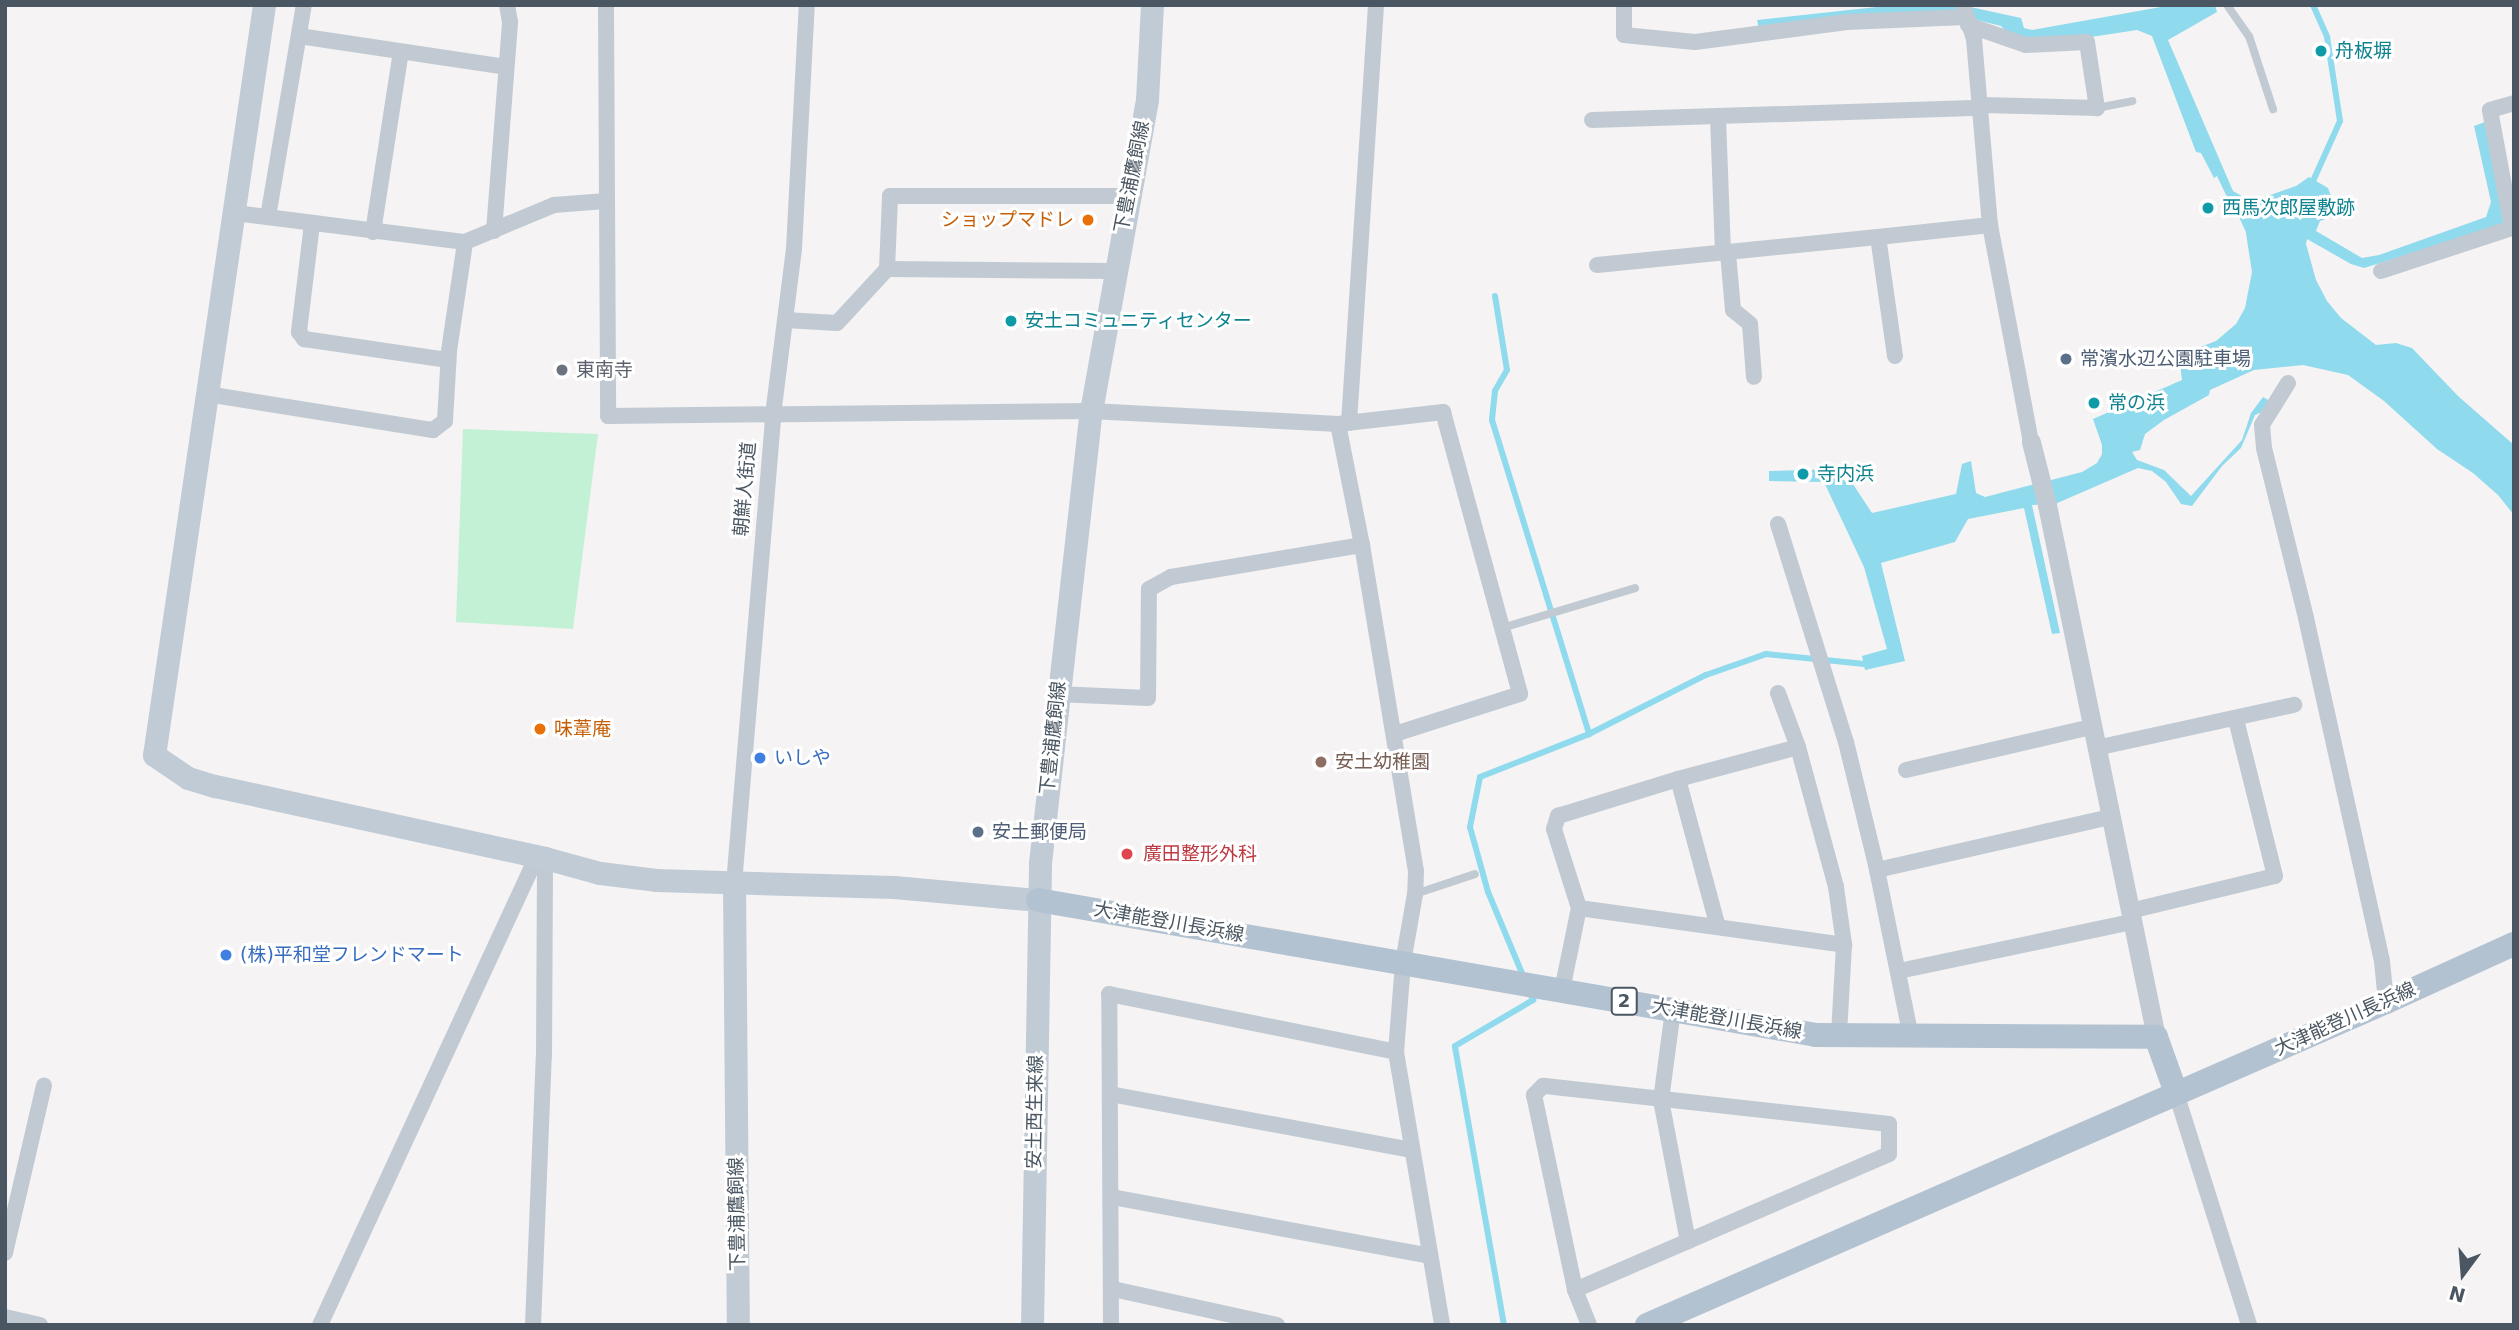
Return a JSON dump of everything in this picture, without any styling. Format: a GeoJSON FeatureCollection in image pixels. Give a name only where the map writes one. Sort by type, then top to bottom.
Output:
{"type":"FeatureCollection","features":[{"type":"Feature","properties":{"kind":"main road"},"geometry":{"type":"LineString","coordinates":[[264,5],[154,755],[188,778],[215,786],[545,858],[600,873],[656,880],[734,884],[894,887],[1038,900]]}},
{"type":"Feature","properties":{"kind":"main road","name":"下豊浦鷹飼線"},"geometry":{"type":"LineString","coordinates":[[1038,900],[1058,694],[1091,411],[1147,100],[1152,5]]}},
{"type":"Feature","properties":{"kind":"main road","name":"下豊浦鷹飼線"},"geometry":{"type":"LineString","coordinates":[[734,884],[738,1325]]}},
{"type":"Feature","properties":{"kind":"main road","name":"大津能登川長浜線"},"geometry":{"type":"LineString","coordinates":[[1038,900],[1816,1035],[2156,1037]]}},
{"type":"Feature","properties":{"kind":"main road","name":"安土西生来線"},"geometry":{"type":"LineString","coordinates":[[1032,1325],[1038,900]]}},
{"type":"Feature","properties":{"kind":"main road","name":"大津能登川長浜線"},"geometry":{"type":"LineString","coordinates":[[1647,1325],[2514,944]]}},
{"type":"Feature","properties":{"kind":"main road"},"geometry":{"type":"LineString","coordinates":[[2156,1037],[2176,1093]]}},
{"type":"Feature","properties":{"kind":"street"},"geometry":{"type":"LineString","coordinates":[[268,217],[304,5]]}},
{"type":"Feature","properties":{"kind":"street"},"geometry":{"type":"LineString","coordinates":[[494,231],[510,22],[507,5]]}},
{"type":"Feature","properties":{"kind":"street"},"geometry":{"type":"LineString","coordinates":[[606,5],[608,416],[1091,411],[1343,423],[1443,412],[1520,694],[1395,734]]}},
{"type":"Feature","properties":{"kind":"street","name":"朝鮮人街道"},"geometry":{"type":"LineString","coordinates":[[734,884],[773,415],[794,249],[807,5]]}},
{"type":"Feature","properties":{"kind":"street"},"geometry":{"type":"LineString","coordinates":[[1376,5],[1343,423],[1416,871],[1415,894],[1403,963],[1396,1052],[1442,1325]]}},
{"type":"Feature","properties":{"kind":"street"},"geometry":{"type":"LineString","coordinates":[[1592,120],[1981,107],[2097,108],[2087,42],[2026,44],[1966,16],[1847,22],[1695,42],[1624,35],[1624,5]]}},
{"type":"Feature","properties":{"kind":"street"},"geometry":{"type":"LineString","coordinates":[[1966,16],[1974,39],[1990,225],[2031,442],[2156,1037]]}},
{"type":"Feature","properties":{"kind":"street"},"geometry":{"type":"LineString","coordinates":[[299,36],[506,66]]}},
{"type":"Feature","properties":{"kind":"street"},"geometry":{"type":"LineString","coordinates":[[373,232],[401,52]]}},
{"type":"Feature","properties":{"kind":"street"},"geometry":{"type":"LineString","coordinates":[[2381,271],[2512,228],[2490,110],[2514,103]]}},
{"type":"Feature","properties":{"kind":"street"},"geometry":{"type":"LineString","coordinates":[[1718,117],[1726,253],[1733,310],[1749,324],[1754,377]]}},
{"type":"Feature","properties":{"kind":"street"},"geometry":{"type":"LineString","coordinates":[[785,320],[837,323],[887,269],[890,196],[1128,196]]}},
{"type":"Feature","properties":{"kind":"street"},"geometry":{"type":"LineString","coordinates":[[235,214],[465,242],[554,205],[606,201]]}},
{"type":"Feature","properties":{"kind":"street"},"geometry":{"type":"LineString","coordinates":[[312,224],[299,332],[304,339],[448,360]]}},
{"type":"Feature","properties":{"kind":"street"},"geometry":{"type":"LineString","coordinates":[[1597,265],[1990,225]]}},
{"type":"Feature","properties":{"kind":"street"},"geometry":{"type":"LineString","coordinates":[[1878,237],[1895,356]]}},
{"type":"Feature","properties":{"kind":"street"},"geometry":{"type":"LineString","coordinates":[[207,394],[433,430],[445,421],[448,360],[465,242]]}},
{"type":"Feature","properties":{"kind":"street"},"geometry":{"type":"LineString","coordinates":[[887,269],[1115,271]]}},
{"type":"Feature","properties":{"kind":"street"},"geometry":{"type":"LineString","coordinates":[[2288,383],[2262,425],[2263,448],[2306,618],[2382,961],[2386,1002]]}},
{"type":"Feature","properties":{"kind":"street"},"geometry":{"type":"LineString","coordinates":[[1778,524],[1846,742],[1877,870],[1911,1037]]}},
{"type":"Feature","properties":{"kind":"street"},"geometry":{"type":"LineString","coordinates":[[1058,694],[1148,698],[1149,589],[1171,577],[1362,545]]}},
{"type":"Feature","properties":{"kind":"street"},"geometry":{"type":"LineString","coordinates":[[1778,693],[1798,747],[1836,887],[1844,944],[1839,1035]]}},
{"type":"Feature","properties":{"kind":"street"},"geometry":{"type":"LineString","coordinates":[[2096,748],[2236,720],[2294,705]]}},
{"type":"Feature","properties":{"kind":"street"},"geometry":{"type":"LineString","coordinates":[[1899,971],[2131,917],[2275,876],[2236,720]]}},
{"type":"Feature","properties":{"kind":"street"},"geometry":{"type":"LineString","coordinates":[[1906,770],[2091,727]]}},
{"type":"Feature","properties":{"kind":"street"},"geometry":{"type":"LineString","coordinates":[[1562,990],[1579,908],[1554,829],[1559,816],[1678,779],[1798,747]]}},
{"type":"Feature","properties":{"kind":"street"},"geometry":{"type":"LineString","coordinates":[[1678,779],[1718,927]]}},
{"type":"Feature","properties":{"kind":"street"},"geometry":{"type":"LineString","coordinates":[[1877,870],[2110,817]]}},
{"type":"Feature","properties":{"kind":"street"},"geometry":{"type":"LineString","coordinates":[[320,1325],[531,869],[545,858]]}},
{"type":"Feature","properties":{"kind":"street"},"geometry":{"type":"LineString","coordinates":[[533,1325],[544,1056],[545,858]]}},
{"type":"Feature","properties":{"kind":"street"},"geometry":{"type":"LineString","coordinates":[[1579,908],[1844,944]]}},
{"type":"Feature","properties":{"kind":"street"},"geometry":{"type":"LineString","coordinates":[[1111,1325],[1113,1289],[1110,995],[1396,1052]]}},
{"type":"Feature","properties":{"kind":"street"},"geometry":{"type":"LineString","coordinates":[[1673,1010],[1661,1100],[1688,1241]]}},
{"type":"Feature","properties":{"kind":"street"},"geometry":{"type":"LineString","coordinates":[[5,1253],[44,1085]]}},
{"type":"Feature","properties":{"kind":"street"},"geometry":{"type":"LineString","coordinates":[[1575,1290],[1889,1154],[1889,1124],[1543,1086],[1534,1096],[1575,1290],[1589,1325]]}},
{"type":"Feature","properties":{"kind":"street"},"geometry":{"type":"LineString","coordinates":[[2176,1093],[2249,1325]]}},
{"type":"Feature","properties":{"kind":"street"},"geometry":{"type":"LineString","coordinates":[[1111,1094],[1411,1150]]}},
{"type":"Feature","properties":{"kind":"street"},"geometry":{"type":"LineString","coordinates":[[1112,1197],[1429,1256]]}},
{"type":"Feature","properties":{"kind":"street"},"geometry":{"type":"LineString","coordinates":[[1113,1289],[1277,1325]]}},
{"type":"Feature","properties":{"kind":"street"},"geometry":{"type":"LineString","coordinates":[[5,1317],[40,1325]]}},
{"type":"Feature","properties":{"kind":"lane"},"geometry":{"type":"LineString","coordinates":[[2227,5],[2249,36],[2273,109]]}},
{"type":"Feature","properties":{"kind":"lane"},"geometry":{"type":"LineString","coordinates":[[2097,108],[2133,101]]}},
{"type":"Feature","properties":{"kind":"lane"},"geometry":{"type":"LineString","coordinates":[[1502,628],[1635,588]]}},
{"type":"Feature","properties":{"kind":"lane"},"geometry":{"type":"LineString","coordinates":[[1415,894],[1475,874]]}},
{"type":"Feature","properties":{"kind":"green space"},"geometry":{"type":"Polygon","coordinates":[[[463,429],[598,434],[573,629],[456,622],[463,429]]]}},
{"type":"Feature","properties":{"kind":"water"},"geometry":{"type":"Polygon","coordinates":[[[1895,5],[1961,5],[2021,18],[2024,28],[2032,30],[2172,5],[2215,5],[2217,12],[2168,40],[2233,191],[2247,199],[2262,198],[2296,186],[2309,177],[2328,188],[2338,215],[2320,221],[2316,231],[2362,258],[2379,255],[2486,217],[2491,202],[2474,126],[2485,122],[2504,222],[2499,226],[2364,268],[2351,264],[2307,239],[2306,244],[2316,280],[2327,301],[2341,318],[2376,345],[2396,343],[2412,348],[2458,396],[2514,445],[2514,515],[2498,495],[2473,473],[2437,449],[2384,401],[2348,375],[2303,365],[2254,370],[2210,390],[2209,395],[2164,420],[2145,434],[2140,450],[2132,452],[2137,460],[2164,470],[2191,496],[2242,440],[2251,413],[2263,397],[2277,405],[2255,415],[2241,448],[2222,466],[2192,506],[2181,504],[2166,482],[2152,471],[2138,468],[2055,504],[2032,505],[2060,633],[2052,634],[2024,508],[1968,519],[1955,542],[1881,563],[1905,661],[1865,670],[1862,656],[1887,649],[1864,567],[1824,482],[1769,481],[1769,471],[1843,469],[1872,513],[1956,494],[1962,464],[1971,461],[1976,493],[1985,497],[2082,472],[2097,463],[2102,454],[2102,445],[2093,419],[2182,380],[2180,364],[2187,352],[2216,341],[2236,324],[2245,308],[2252,272],[2243,214],[2226,195],[2217,176],[2214,178],[2201,153],[2196,152],[2152,36],[2137,30],[2091,37],[2012,38],[2001,26],[1965,17],[1759,29],[1757,20],[1895,5]]]}},
{"type":"Feature","properties":{"kind":"waterway"},"geometry":{"type":"LineString","coordinates":[[2313,5],[2327,37],[2340,121],[2313,181]]}},
{"type":"Feature","properties":{"kind":"waterway"},"geometry":{"type":"LineString","coordinates":[[2233,197],[2248,229]]}},
{"type":"Feature","properties":{"kind":"waterway"},"geometry":{"type":"LineString","coordinates":[[1495,296],[1507,370],[1495,391],[1492,420],[1589,734]]}},
{"type":"Feature","properties":{"kind":"waterway"},"geometry":{"type":"LineString","coordinates":[[1524,978],[1488,892],[1470,827],[1480,777],[1589,734],[1706,675],[1766,654],[1864,664],[1871,661]]}},
{"type":"Feature","properties":{"kind":"waterway"},"geometry":{"type":"LineString","coordinates":[[1504,1325],[1455,1046],[1533,1000],[1529,991]]}},
{"type":"Feature","properties":{"kind":"place","name":"舟板塀"},"geometry":{"type":"Point","coordinates":[2321,51]}},
{"type":"Feature","properties":{"kind":"place","name":"西馬次郎屋敷跡"},"geometry":{"type":"Point","coordinates":[2208,208]}},
{"type":"Feature","properties":{"kind":"place","name":"ショップマドレ"},"geometry":{"type":"Point","coordinates":[1088,220]}},
{"type":"Feature","properties":{"kind":"place","name":"安土コミュニティセンター"},"geometry":{"type":"Point","coordinates":[1011,321]}},
{"type":"Feature","properties":{"kind":"place","name":"常濱水辺公園駐車場"},"geometry":{"type":"Point","coordinates":[2066,359]}},
{"type":"Feature","properties":{"kind":"place","name":"東南寺"},"geometry":{"type":"Point","coordinates":[562,370]}},
{"type":"Feature","properties":{"kind":"place","name":"常の浜"},"geometry":{"type":"Point","coordinates":[2094,403]}},
{"type":"Feature","properties":{"kind":"place","name":"寺内浜"},"geometry":{"type":"Point","coordinates":[1803,474]}},
{"type":"Feature","properties":{"kind":"place","name":"味葦庵"},"geometry":{"type":"Point","coordinates":[540,729]}},
{"type":"Feature","properties":{"kind":"place","name":"いしや"},"geometry":{"type":"Point","coordinates":[760,758]}},
{"type":"Feature","properties":{"kind":"place","name":"安土幼稚園"},"geometry":{"type":"Point","coordinates":[1321,762]}},
{"type":"Feature","properties":{"kind":"place","name":"安土郵便局"},"geometry":{"type":"Point","coordinates":[978,832]}},
{"type":"Feature","properties":{"kind":"place","name":"廣田整形外科"},"geometry":{"type":"Point","coordinates":[1127,854]}},
{"type":"Feature","properties":{"kind":"place","name":"(株)平和堂フレンドマート"},"geometry":{"type":"Point","coordinates":[226,955]}}]}
